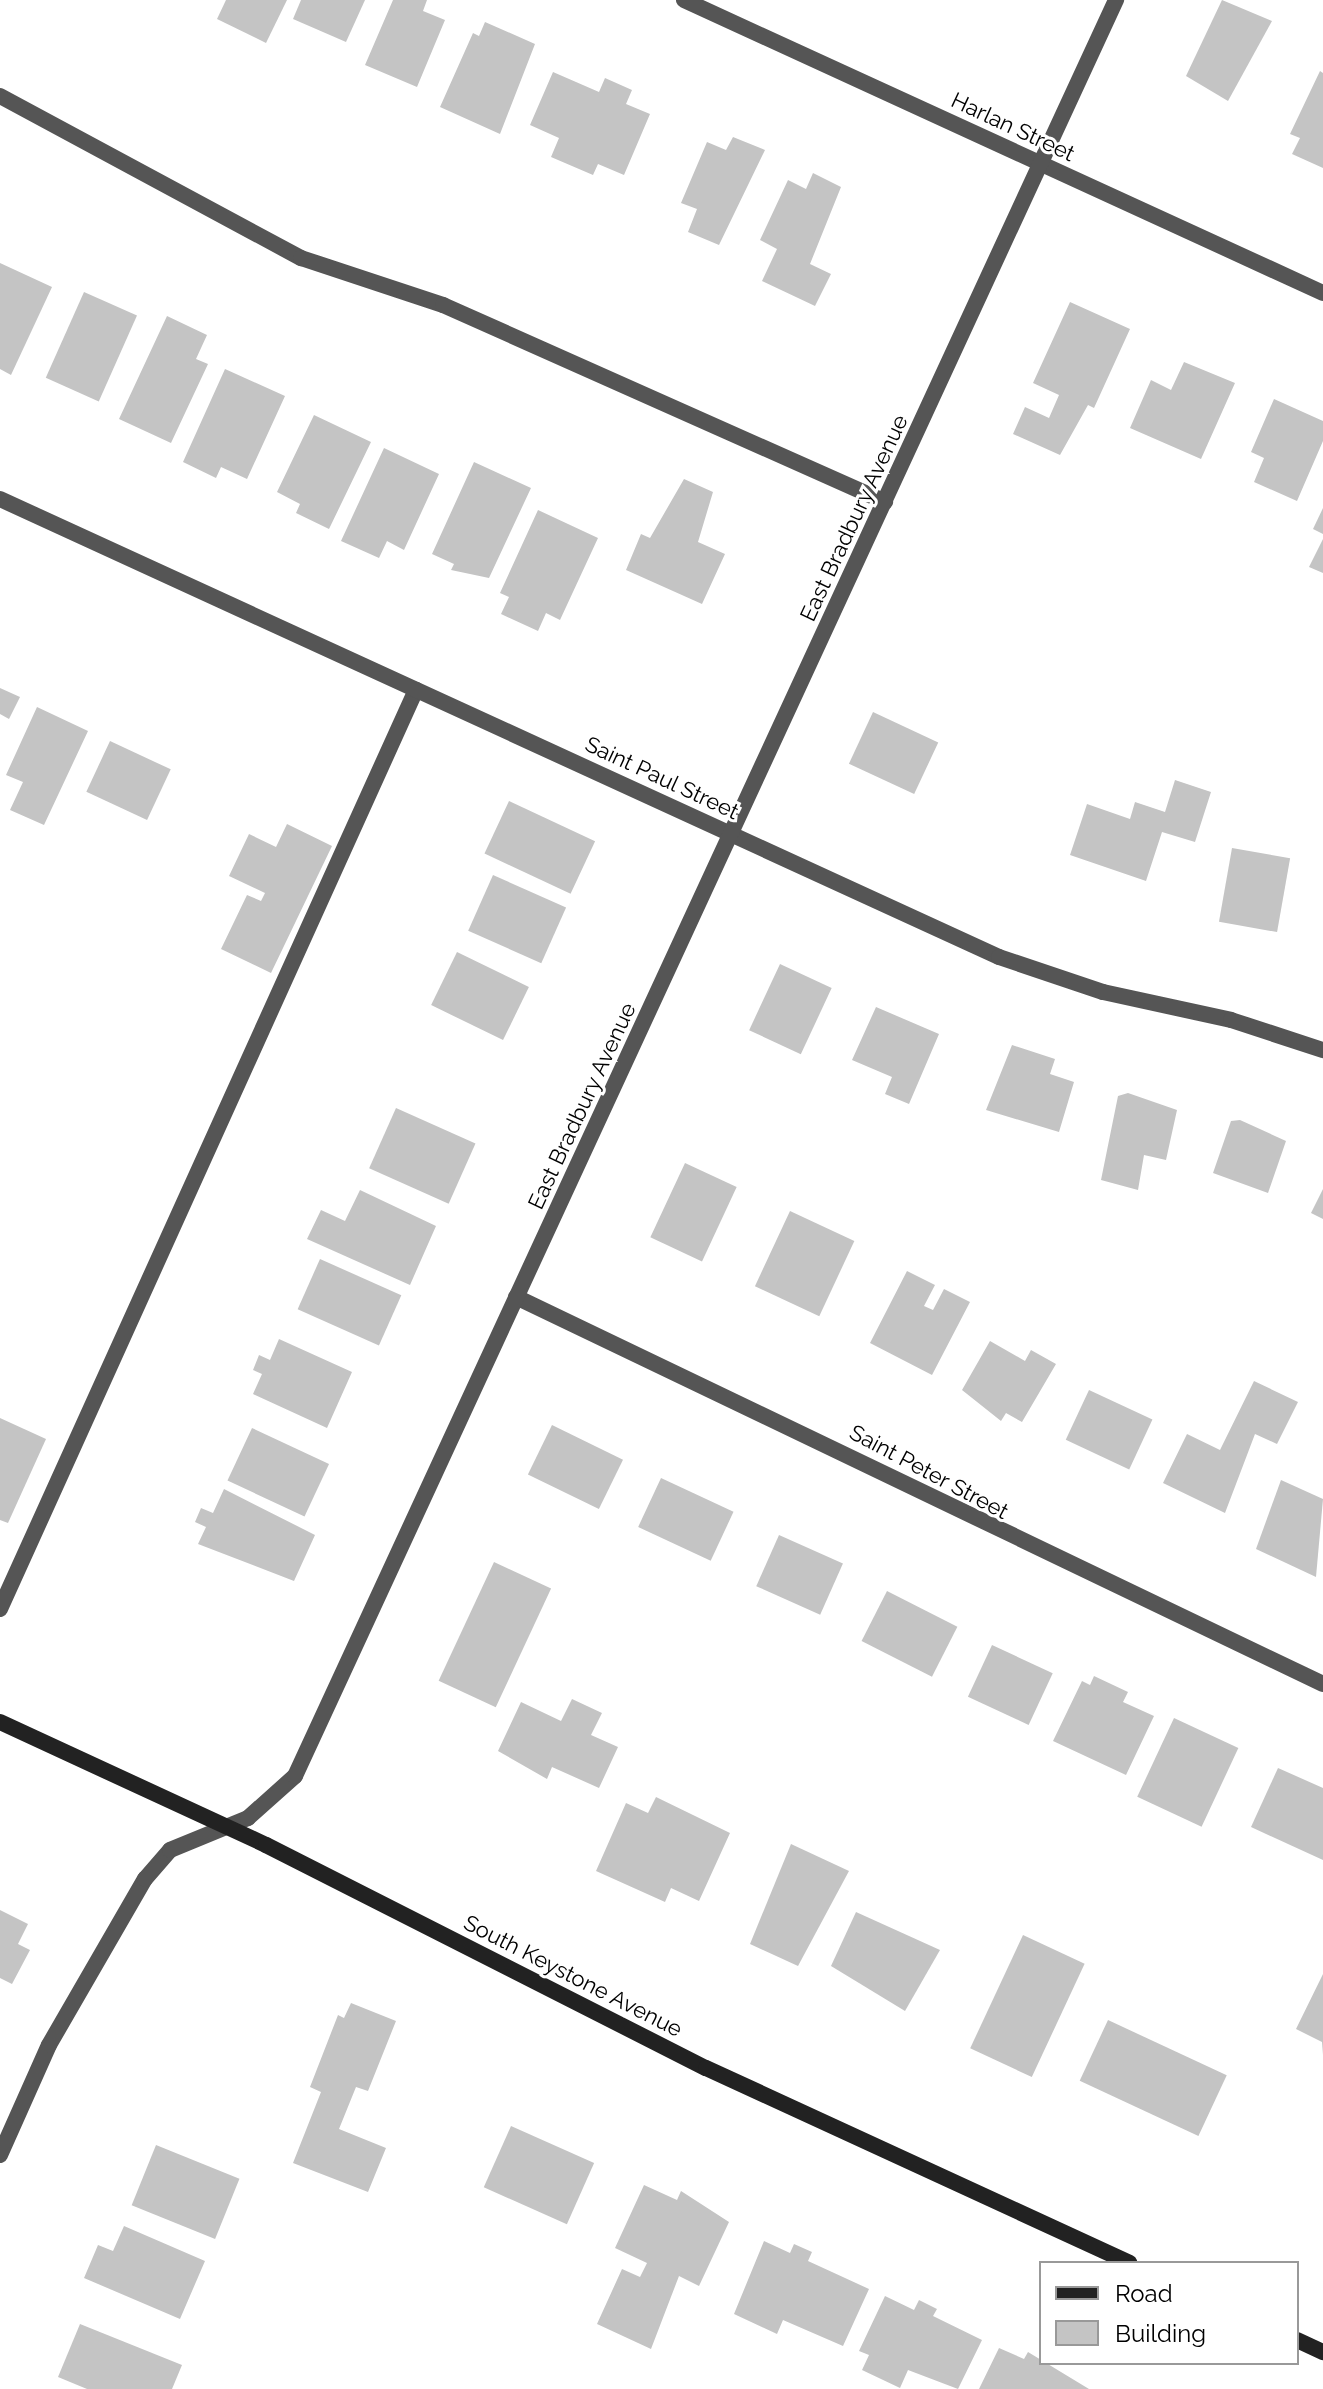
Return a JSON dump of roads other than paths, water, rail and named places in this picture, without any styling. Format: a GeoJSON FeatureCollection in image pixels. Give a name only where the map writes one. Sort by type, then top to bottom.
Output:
{"type":"FeatureCollection","features":[{"type":"Feature","properties":{"kind":"main road","name":"South Keystone Avenue"},"geometry":{"type":"LineString","coordinates":[[0,1722],[221,1824],[706,2068],[1125,2261]]}},
{"type":"Feature","properties":{"kind":"main road"},"geometry":{"type":"LineString","coordinates":[[1299,2341],[1323,2352]]}},
{"type":"Feature","properties":{"kind":"street","name":"Harlan Street"},"geometry":{"type":"LineString","coordinates":[[684,0],[1323,293]]}},
{"type":"Feature","properties":{"kind":"street","name":"East Bradbury Avenue"},"geometry":{"type":"LineString","coordinates":[[0,2155],[49,2045],[145,1879],[170,1850],[270,1804],[295,1776],[733,835],[1116,0]]}},
{"type":"Feature","properties":{"kind":"street"},"geometry":{"type":"LineString","coordinates":[[0,96],[301,258],[443,305],[885,502]]}},
{"type":"Feature","properties":{"kind":"street","name":"Saint Paul Street"},"geometry":{"type":"LineString","coordinates":[[2,504],[1036,970],[1323,1050]]}},
{"type":"Feature","properties":{"kind":"street"},"geometry":{"type":"LineString","coordinates":[[0,1609],[416,690]]}},
{"type":"Feature","properties":{"kind":"street","name":"Saint Peter Street"},"geometry":{"type":"LineString","coordinates":[[516,1297],[1323,1684]]}}]}
